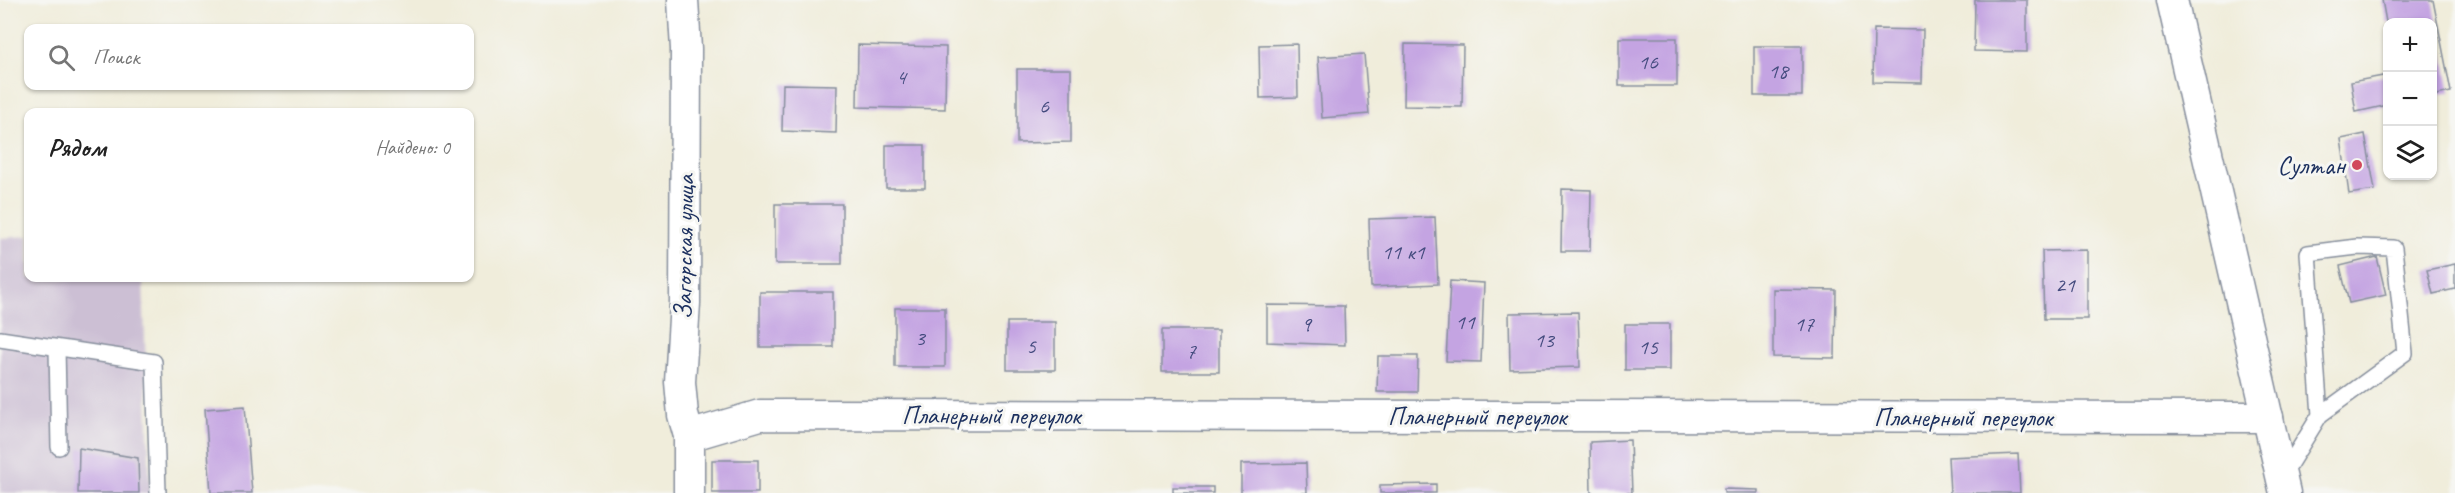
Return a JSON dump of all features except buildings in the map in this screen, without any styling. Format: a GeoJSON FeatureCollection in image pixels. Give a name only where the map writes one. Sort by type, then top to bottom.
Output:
{"type":"FeatureCollection","features":[{"type":"Feature","properties":{"kind":"street","name":"Загорская улица"},"geometry":{"type":"LineString","coordinates":[[683,0],[686,49],[685,291],[680,382],[683,415],[689,436],[689,493]]}},
{"type":"Feature","properties":{"kind":"street"},"geometry":{"type":"LineString","coordinates":[[2172,0],[2283,484]]}},
{"type":"Feature","properties":{"kind":"street","name":"Планерный переулок"},"geometry":{"type":"LineString","coordinates":[[689,436],[760,415],[2268,417]]}},
{"type":"Feature","properties":{"kind":"lane"},"geometry":{"type":"LineString","coordinates":[[2283,484],[2320,415],[2405,353],[2394,248],[2357,247],[2308,253],[2320,415]]}},
{"type":"Feature","properties":{"kind":"lane"},"geometry":{"type":"LineString","coordinates":[[0,339],[153,362],[158,493]]}},
{"type":"Feature","properties":{"kind":"lane"},"geometry":{"type":"LineString","coordinates":[[57,348],[59,447]]}},
{"type":"Feature","properties":{"kind":"shaded area"},"geometry":{"type":"Polygon","coordinates":[[[24,236],[24,282],[143,282],[150,493],[0,493],[0,238],[24,236]]]}},
{"type":"Feature","properties":{"kind":"place","name":"Султан"},"geometry":{"type":"Point","coordinates":[2357,165]}}]}
